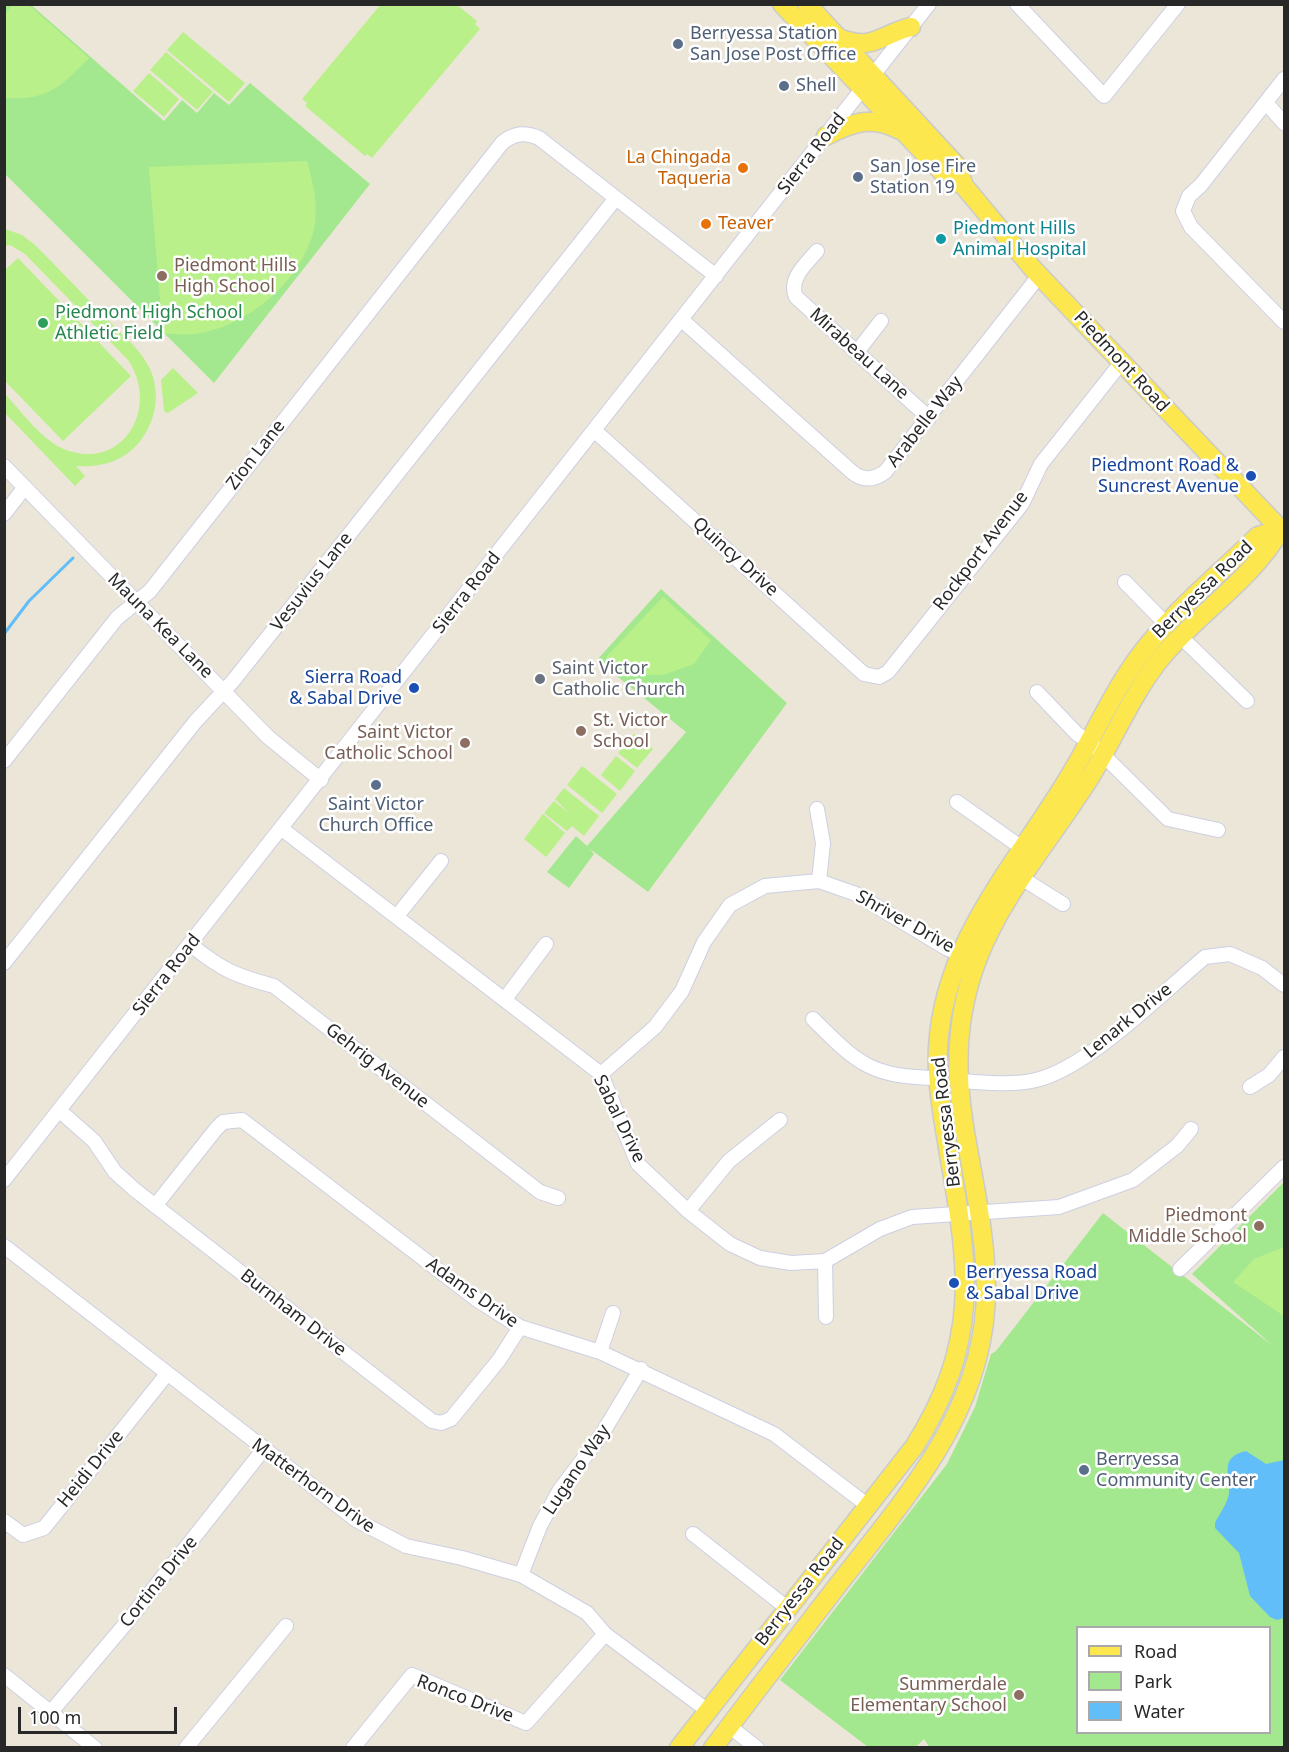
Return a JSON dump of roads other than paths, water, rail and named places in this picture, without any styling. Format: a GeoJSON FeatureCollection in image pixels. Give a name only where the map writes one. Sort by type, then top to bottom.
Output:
{"type":"FeatureCollection","features":[{"type":"Feature","properties":{"kind":"main road","name":"Piedmont Road"},"geometry":{"type":"LineString","coordinates":[[782,4],[957,166],[964,186]]}},
{"type":"Feature","properties":{"kind":"main road","name":"Piedmont Road"},"geometry":{"type":"LineString","coordinates":[[807,4],[837,37],[907,134],[946,176],[964,186],[1040,276],[1121,363],[1283,529]]}},
{"type":"Feature","properties":{"kind":"main road"},"geometry":{"type":"LineString","coordinates":[[837,37],[851,43],[870,44],[882,40],[896,30],[911,27]]}},
{"type":"Feature","properties":{"kind":"main road"},"geometry":{"type":"LineString","coordinates":[[826,136],[846,125],[867,120],[892,126],[907,134]]}},
{"type":"Feature","properties":{"kind":"main road","name":"Berryessa Road"},"geometry":{"type":"LineString","coordinates":[[680,1748],[903,1461],[932,1416],[950,1376],[960,1341],[966,1287],[959,1214],[939,1078],[938,1046],[946,995],[959,953],[989,896],[1090,742],[1130,669],[1270,549],[1283,529]]}},
{"type":"Feature","properties":{"kind":"main road","name":"Berryessa Road"},"geometry":{"type":"LineString","coordinates":[[713,1748],[890,1520],[941,1448],[971,1380],[980,1346],[987,1290],[979,1213],[958,1081],[957,1047],[960,1022],[977,960],[990,933],[1104,755],[1173,630]]}},
{"type":"Feature","properties":{"kind":"main road"},"geometry":{"type":"LineString","coordinates":[[890,1520],[886,1502],[901,1477],[903,1461]]}},
{"type":"Feature","properties":{"kind":"main road"},"geometry":{"type":"LineString","coordinates":[[820,1609],[835,1575],[864,1537],[868,1521],[867,1505]]}},
{"type":"Feature","properties":{"kind":"street","name":"Sierra Road"},"geometry":{"type":"LineString","coordinates":[[4,1180],[321,780],[929,4]]}},
{"type":"Feature","properties":{"kind":"street"},"geometry":{"type":"LineString","coordinates":[[1017,4],[1104,96],[1178,4]]}},
{"type":"Feature","properties":{"kind":"street"},"geometry":{"type":"LineString","coordinates":[[1284,79],[1189,196],[1183,212],[1191,226],[1284,322]]}},
{"type":"Feature","properties":{"kind":"street"},"geometry":{"type":"LineString","coordinates":[[1266,103],[1284,123]]}},
{"type":"Feature","properties":{"kind":"street","name":"Zion Lane"},"geometry":{"type":"LineString","coordinates":[[4,761],[117,618],[150,591],[502,143],[519,133],[539,138],[616,198]]}},
{"type":"Feature","properties":{"kind":"street"},"geometry":{"type":"LineString","coordinates":[[616,198],[716,276]]}},
{"type":"Feature","properties":{"kind":"street","name":"Vesuvius Lane"},"geometry":{"type":"LineString","coordinates":[[4,963],[195,722],[224,691],[616,198]]}},
{"type":"Feature","properties":{"kind":"street","name":"Mirabeau Lane"},"geometry":{"type":"LineString","coordinates":[[817,251],[796,278],[793,287],[796,297],[929,418]]}},
{"type":"Feature","properties":{"kind":"street","name":"Arabelle Way"},"geometry":{"type":"LineString","coordinates":[[682,320],[856,476],[872,479],[885,472],[1040,276]]}},
{"type":"Feature","properties":{"kind":"street"},"geometry":{"type":"LineString","coordinates":[[857,352],[881,321]]}},
{"type":"Feature","properties":{"kind":"street","name":"Rockport Avenue"},"geometry":{"type":"LineString","coordinates":[[879,677],[888,672],[1022,504],[1041,464],[1121,363]]}},
{"type":"Feature","properties":{"kind":"street","name":"Quincy Drive"},"geometry":{"type":"LineString","coordinates":[[594,430],[864,674],[879,677]]}},
{"type":"Feature","properties":{"kind":"street","name":"Mauna Kea Lane"},"geometry":{"type":"LineString","coordinates":[[4,466],[268,737],[321,780]]}},
{"type":"Feature","properties":{"kind":"street"},"geometry":{"type":"LineString","coordinates":[[4,514],[25,487]]}},
{"type":"Feature","properties":{"kind":"street"},"geometry":{"type":"LineString","coordinates":[[1125,582],[1248,701]]}},
{"type":"Feature","properties":{"kind":"street"},"geometry":{"type":"LineString","coordinates":[[1037,692],[1077,734],[1104,755],[1168,819],[1218,830]]}},
{"type":"Feature","properties":{"kind":"street"},"geometry":{"type":"LineString","coordinates":[[957,802],[1022,848]]}},
{"type":"Feature","properties":{"kind":"street"},"geometry":{"type":"LineString","coordinates":[[817,809],[823,843],[819,881]]}},
{"type":"Feature","properties":{"kind":"street","name":"Sabal Drive"},"geometry":{"type":"LineString","coordinates":[[282,829],[601,1074],[638,1164],[688,1211],[730,1244],[760,1258],[791,1263],[825,1261],[880,1229],[912,1217],[1059,1207],[1133,1180],[1177,1146],[1191,1129]]}},
{"type":"Feature","properties":{"kind":"street"},"geometry":{"type":"LineString","coordinates":[[397,916],[441,861]]}},
{"type":"Feature","properties":{"kind":"street"},"geometry":{"type":"LineString","coordinates":[[1023,879],[1063,904]]}},
{"type":"Feature","properties":{"kind":"street","name":"Shriver Drive"},"geometry":{"type":"LineString","coordinates":[[601,1074],[656,1027],[682,991],[704,942],[730,905],[765,886],[819,881],[856,894],[959,953],[977,960]]}},
{"type":"Feature","properties":{"kind":"street"},"geometry":{"type":"LineString","coordinates":[[505,999],[546,944]]}},
{"type":"Feature","properties":{"kind":"street","name":"Gehrig Avenue"},"geometry":{"type":"LineString","coordinates":[[190,945],[218,967],[235,976],[274,986],[540,1192],[558,1198]]}},
{"type":"Feature","properties":{"kind":"street","name":"Lenark Drive"},"geometry":{"type":"LineString","coordinates":[[958,1081],[1034,1081],[1062,1072],[1087,1056],[1205,957],[1230,954],[1262,968],[1284,985]]}},
{"type":"Feature","properties":{"kind":"street"},"geometry":{"type":"LineString","coordinates":[[813,1019],[850,1057],[880,1072],[939,1078]]}},
{"type":"Feature","properties":{"kind":"street"},"geometry":{"type":"LineString","coordinates":[[1250,1087],[1269,1075],[1284,1057]]}},
{"type":"Feature","properties":{"kind":"street","name":"Burnham Drive"},"geometry":{"type":"LineString","coordinates":[[60,1110],[94,1141],[115,1172],[155,1206],[432,1421],[441,1423],[451,1419],[499,1360],[520,1327]]}},
{"type":"Feature","properties":{"kind":"street","name":"Adams Drive"},"geometry":{"type":"LineString","coordinates":[[155,1206],[216,1128],[232,1119],[242,1120],[476,1299],[520,1327],[600,1352],[774,1434],[867,1505]]}},
{"type":"Feature","properties":{"kind":"street"},"geometry":{"type":"LineString","coordinates":[[688,1211],[729,1161],[780,1120]]}},
{"type":"Feature","properties":{"kind":"street"},"geometry":{"type":"LineString","coordinates":[[1180,1269],[1284,1167]]}},
{"type":"Feature","properties":{"kind":"street","name":"Matterhorn Drive"},"geometry":{"type":"LineString","coordinates":[[4,1246],[263,1450],[356,1520],[389,1539],[521,1575],[587,1613],[605,1634],[708,1711]]}},
{"type":"Feature","properties":{"kind":"street"},"geometry":{"type":"LineString","coordinates":[[825,1261],[826,1317]]}},
{"type":"Feature","properties":{"kind":"street"},"geometry":{"type":"LineString","coordinates":[[600,1352],[613,1313]]}},
{"type":"Feature","properties":{"kind":"street","name":"Lugano Way"},"geometry":{"type":"LineString","coordinates":[[521,1575],[540,1526],[559,1491],[602,1434],[641,1370]]}},
{"type":"Feature","properties":{"kind":"street","name":"Heidi Drive"},"geometry":{"type":"LineString","coordinates":[[4,1521],[23,1535],[44,1528],[167,1374]]}},
{"type":"Feature","properties":{"kind":"street","name":"Cortina Drive"},"geometry":{"type":"LineString","coordinates":[[51,1712],[127,1622],[263,1450]]}},
{"type":"Feature","properties":{"kind":"street"},"geometry":{"type":"LineString","coordinates":[[693,1534],[787,1608]]}},
{"type":"Feature","properties":{"kind":"street"},"geometry":{"type":"LineString","coordinates":[[186,1748],[286,1626]]}},
{"type":"Feature","properties":{"kind":"street","name":"Ronco Drive"},"geometry":{"type":"LineString","coordinates":[[353,1748],[412,1675],[526,1723],[605,1634]]}},
{"type":"Feature","properties":{"kind":"street"},"geometry":{"type":"LineString","coordinates":[[4,1676],[95,1748]]}},
{"type":"Feature","properties":{"kind":"street"},"geometry":{"type":"LineString","coordinates":[[729,1726],[757,1748]]}},
{"type":"Feature","properties":{"kind":"water"},"geometry":{"type":"Polygon","coordinates":[[[1246,1451],[1266,1464],[1284,1460],[1284,1618],[1277,1620],[1270,1617],[1250,1596],[1239,1553],[1215,1528],[1215,1523],[1229,1493],[1229,1462],[1232,1457],[1246,1451]]]}},
{"type":"Feature","properties":{"kind":"waterway"},"geometry":{"type":"LineString","coordinates":[[4,634],[29,601],[73,558]]}},
{"type":"Feature","properties":{"kind":"place","name":"Berryessa Station San Jose Post Office"},"geometry":{"type":"Point","coordinates":[678,44]}},
{"type":"Feature","properties":{"kind":"place","name":"Shell"},"geometry":{"type":"Point","coordinates":[784,86]}},
{"type":"Feature","properties":{"kind":"place","name":"La Chingada Taqueria"},"geometry":{"type":"Point","coordinates":[743,168]}},
{"type":"Feature","properties":{"kind":"place","name":"San Jose Fire Station 19"},"geometry":{"type":"Point","coordinates":[858,177]}},
{"type":"Feature","properties":{"kind":"place","name":"Teaver"},"geometry":{"type":"Point","coordinates":[706,224]}},
{"type":"Feature","properties":{"kind":"place","name":"Piedmont Hills Animal Hospital"},"geometry":{"type":"Point","coordinates":[941,239]}},
{"type":"Feature","properties":{"kind":"place","name":"Piedmont Hills High School"},"geometry":{"type":"Point","coordinates":[162,276]}},
{"type":"Feature","properties":{"kind":"place","name":"Piedmont High School Athletic Field"},"geometry":{"type":"Point","coordinates":[43,323]}},
{"type":"Feature","properties":{"kind":"place","name":"Piedmont Road & Suncrest Avenue"},"geometry":{"type":"Point","coordinates":[1251,476]}},
{"type":"Feature","properties":{"kind":"place","name":"Saint Victor Catholic Church"},"geometry":{"type":"Point","coordinates":[540,679]}},
{"type":"Feature","properties":{"kind":"place","name":"Sierra Road & Sabal Drive"},"geometry":{"type":"Point","coordinates":[414,688]}},
{"type":"Feature","properties":{"kind":"place","name":"St. Victor School"},"geometry":{"type":"Point","coordinates":[581,731]}},
{"type":"Feature","properties":{"kind":"place","name":"Saint Victor Catholic School"},"geometry":{"type":"Point","coordinates":[465,743]}},
{"type":"Feature","properties":{"kind":"place","name":"Saint Victor Church Office"},"geometry":{"type":"Point","coordinates":[376,785]}},
{"type":"Feature","properties":{"kind":"place","name":"Piedmont Middle School"},"geometry":{"type":"Point","coordinates":[1259,1226]}},
{"type":"Feature","properties":{"kind":"place","name":"Berryessa Road & Sabal Drive"},"geometry":{"type":"Point","coordinates":[954,1283]}},
{"type":"Feature","properties":{"kind":"place","name":"Berryessa Community Center"},"geometry":{"type":"Point","coordinates":[1084,1470]}},
{"type":"Feature","properties":{"kind":"place","name":"Summerdale Elementary School"},"geometry":{"type":"Point","coordinates":[1019,1695]}}]}
